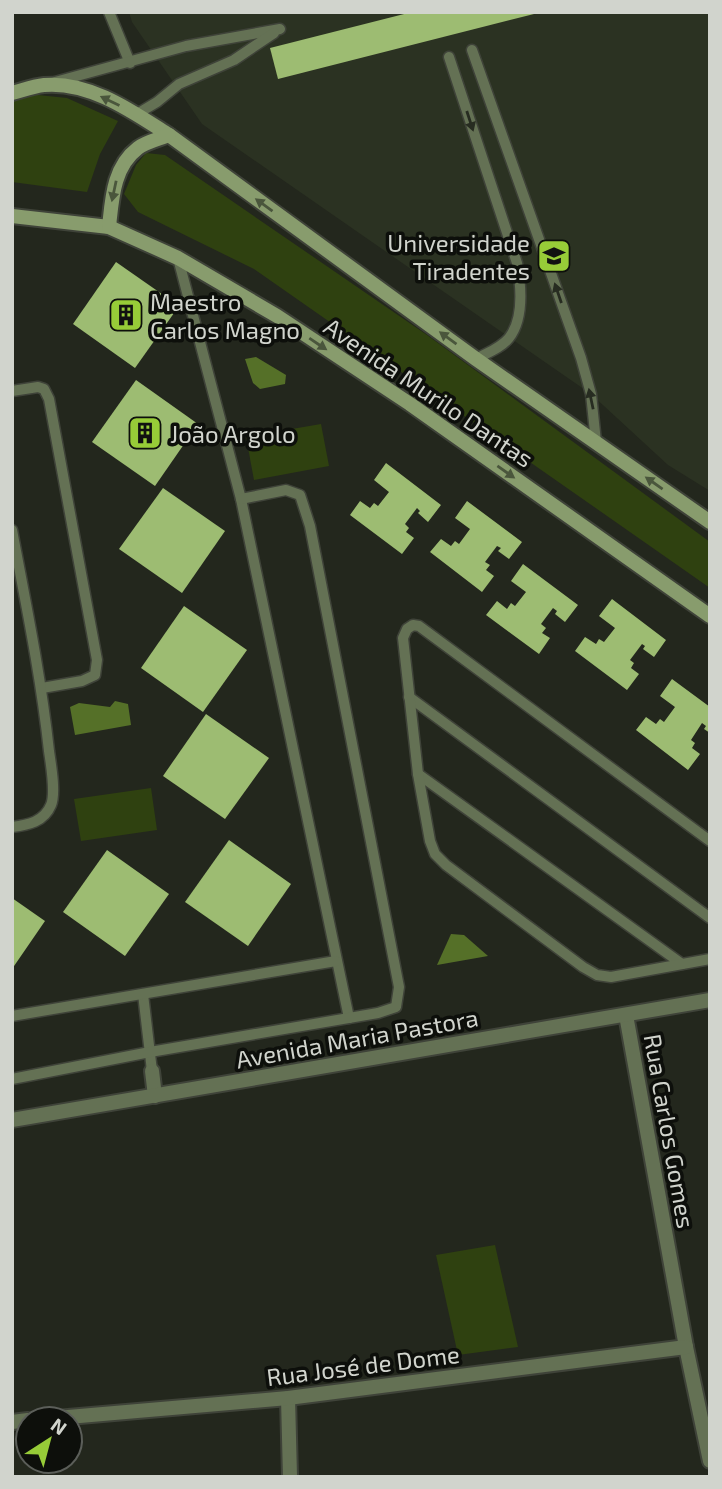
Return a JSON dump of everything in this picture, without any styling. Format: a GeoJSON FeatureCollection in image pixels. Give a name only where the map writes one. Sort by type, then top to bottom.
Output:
{"type":"FeatureCollection","features":[{"type":"Feature","properties":{"kind":"main road"},"geometry":{"type":"LineString","coordinates":[[12,93],[44,85],[75,87],[136,114],[170,135],[476,359],[710,522]]}},
{"type":"Feature","properties":{"kind":"main road"},"geometry":{"type":"LineString","coordinates":[[109,227],[114,187],[124,165],[137,149],[170,135]]}},
{"type":"Feature","properties":{"kind":"main road","name":"Avenida Murilo Dantas"},"geometry":{"type":"LineString","coordinates":[[12,216],[109,227],[178,258],[277,316],[410,404],[710,616]]}},
{"type":"Feature","properties":{"kind":"street","name":"Avenida Maria Pastora"},"geometry":{"type":"LineString","coordinates":[[12,1120],[710,1000]]}},
{"type":"Feature","properties":{"kind":"street","name":"Rua Carlos Gomes"},"geometry":{"type":"LineString","coordinates":[[626,1015],[686,1348],[710,1461]]}},
{"type":"Feature","properties":{"kind":"street"},"geometry":{"type":"LineString","coordinates":[[152,1070],[155,1096]]}},
{"type":"Feature","properties":{"kind":"street","name":"Rua José de Dome"},"geometry":{"type":"LineString","coordinates":[[84,1416],[288,1398],[686,1348]]}},
{"type":"Feature","properties":{"kind":"street"},"geometry":{"type":"LineString","coordinates":[[288,1398],[290,1477]]}},
{"type":"Feature","properties":{"kind":"lane"},"geometry":{"type":"LineString","coordinates":[[109,12],[130,63]]}},
{"type":"Feature","properties":{"kind":"lane"},"geometry":{"type":"LineString","coordinates":[[44,85],[186,46],[280,29],[234,60],[179,84],[157,102],[136,114]]}},
{"type":"Feature","properties":{"kind":"lane"},"geometry":{"type":"LineString","coordinates":[[472,50],[581,358],[591,394],[596,442]]}},
{"type":"Feature","properties":{"kind":"lane"},"geometry":{"type":"LineString","coordinates":[[449,57],[517,263],[522,288],[518,315],[509,338],[476,359]]}},
{"type":"Feature","properties":{"kind":"lane"},"geometry":{"type":"LineString","coordinates":[[178,258],[242,499],[349,1018]]}},
{"type":"Feature","properties":{"kind":"lane"},"geometry":{"type":"LineString","coordinates":[[12,391],[38,387],[47,393],[97,660],[95,675],[89,680],[42,688]]}},
{"type":"Feature","properties":{"kind":"lane"},"geometry":{"type":"LineString","coordinates":[[12,1079],[378,1013],[396,1007],[399,987],[310,526],[300,495],[293,492],[286,490],[242,499]]}},
{"type":"Feature","properties":{"kind":"lane"},"geometry":{"type":"LineString","coordinates":[[12,530],[42,688],[52,776],[52,803],[44,816],[32,824],[12,827]]}},
{"type":"Feature","properties":{"kind":"lane"},"geometry":{"type":"LineString","coordinates":[[710,841],[419,626],[412,625],[407,629],[403,638],[418,774],[430,841],[435,854],[446,865],[597,975],[611,977],[710,959]]}},
{"type":"Feature","properties":{"kind":"lane"},"geometry":{"type":"LineString","coordinates":[[409,697],[710,918]]}},
{"type":"Feature","properties":{"kind":"lane"},"geometry":{"type":"LineString","coordinates":[[418,774],[682,964]]}},
{"type":"Feature","properties":{"kind":"lane"},"geometry":{"type":"LineString","coordinates":[[12,1016],[336,961]]}},
{"type":"Feature","properties":{"kind":"lane"},"geometry":{"type":"LineString","coordinates":[[143,994],[152,1070]]}},
{"type":"Feature","properties":{"kind":"shaded area","name":"Universidade Tiradentes"},"geometry":{"type":"Polygon","coordinates":[[[129,12],[710,12],[710,491],[668,465],[591,394],[202,124],[132,22],[129,12]]]}},
{"type":"Feature","properties":{"kind":"shaded area"},"geometry":{"type":"Polygon","coordinates":[[[28,94],[67,98],[118,121],[100,154],[87,192],[12,182],[12,98],[28,94]]]}},
{"type":"Feature","properties":{"kind":"shaded area"},"geometry":{"type":"Polygon","coordinates":[[[146,153],[165,155],[427,335],[710,542],[710,588],[254,269],[138,212],[124,194],[136,165],[146,153]]]}},
{"type":"Feature","properties":{"kind":"shaded area"},"geometry":{"type":"Polygon","coordinates":[[[256,357],[286,375],[285,384],[260,389],[253,383],[245,359],[256,357]]]}},
{"type":"Feature","properties":{"kind":"shaded area"},"geometry":{"type":"Polygon","coordinates":[[[321,424],[329,466],[254,480],[246,437],[321,424]]]}},
{"type":"Feature","properties":{"kind":"shaded area"},"geometry":{"type":"Polygon","coordinates":[[[115,701],[128,704],[131,725],[75,735],[70,707],[79,703],[110,707],[115,701]]]}},
{"type":"Feature","properties":{"kind":"shaded area"},"geometry":{"type":"Polygon","coordinates":[[[151,788],[157,830],[81,841],[74,799],[151,788]]]}},
{"type":"Feature","properties":{"kind":"shaded area"},"geometry":{"type":"Polygon","coordinates":[[[451,934],[464,935],[488,956],[437,965],[451,934]]]}},
{"type":"Feature","properties":{"kind":"shaded area"},"geometry":{"type":"Polygon","coordinates":[[[495,1245],[518,1347],[458,1355],[436,1255],[495,1245]]]}},
{"type":"Feature","properties":{"kind":"building"},"geometry":{"type":"Polygon","coordinates":[[[412,12],[538,13],[278,79],[270,48],[412,12]]]}},
{"type":"Feature","properties":{"kind":"building","name":"Maestro Carlos Magno"},"geometry":{"type":"Polygon","coordinates":[[[116,262],[179,306],[135,368],[73,324],[116,262]]]}},
{"type":"Feature","properties":{"kind":"building","name":"João Argolo"},"geometry":{"type":"Polygon","coordinates":[[[136,380],[198,424],[155,486],[92,442],[136,380]]]}},
{"type":"Feature","properties":{"kind":"building"},"geometry":{"type":"Polygon","coordinates":[[[386,463],[441,505],[428,522],[418,513],[420,511],[417,508],[405,524],[409,528],[406,532],[414,538],[402,554],[350,515],[360,501],[370,508],[374,503],[378,506],[389,492],[374,480],[386,463]]]}},
{"type":"Feature","properties":{"kind":"building"},"geometry":{"type":"Polygon","coordinates":[[[163,488],[225,531],[182,593],[119,549],[163,488]]]}},
{"type":"Feature","properties":{"kind":"building"},"geometry":{"type":"Polygon","coordinates":[[[467,501],[522,542],[509,559],[498,551],[501,548],[497,546],[485,562],[490,565],[486,570],[494,576],[482,592],[430,552],[441,539],[451,546],[455,541],[459,544],[470,529],[455,518],[467,501]]]}},
{"type":"Feature","properties":{"kind":"building"},"geometry":{"type":"Polygon","coordinates":[[[523,564],[578,605],[565,622],[555,614],[557,611],[553,608],[541,624],[546,628],[542,633],[550,638],[539,654],[486,615],[497,601],[507,609],[511,603],[515,606],[526,592],[511,581],[523,564]]]}},
{"type":"Feature","properties":{"kind":"building"},"geometry":{"type":"Polygon","coordinates":[[[612,599],[666,640],[654,657],[643,649],[645,646],[642,644],[630,660],[634,663],[631,668],[639,674],[627,690],[575,651],[585,637],[596,644],[599,639],[604,642],[615,628],[599,616],[612,599]]]}},
{"type":"Feature","properties":{"kind":"building"},"geometry":{"type":"Polygon","coordinates":[[[184,606],[247,650],[203,712],[141,668],[184,606]]]}},
{"type":"Feature","properties":{"kind":"building"},"geometry":{"type":"Polygon","coordinates":[[[672,679],[710,707],[710,733],[704,729],[706,726],[702,723],[691,740],[695,743],[692,748],[700,754],[688,770],[636,730],[646,717],[656,724],[660,719],[664,722],[675,707],[660,696],[672,679]]]}},
{"type":"Feature","properties":{"kind":"building"},"geometry":{"type":"Polygon","coordinates":[[[206,714],[269,758],[225,819],[163,776],[206,714]]]}},
{"type":"Feature","properties":{"kind":"building"},"geometry":{"type":"Polygon","coordinates":[[[229,840],[291,884],[248,946],[185,902],[229,840]]]}},
{"type":"Feature","properties":{"kind":"building"},"geometry":{"type":"Polygon","coordinates":[[[107,850],[169,894],[125,956],[63,912],[107,850]]]}},
{"type":"Feature","properties":{"kind":"building"},"geometry":{"type":"Polygon","coordinates":[[[12,898],[45,921],[12,969],[12,898]]]}},
{"type":"Feature","properties":{"kind":"place","name":"Universidade Tiradentes"},"geometry":{"type":"Point","coordinates":[554,256]}},
{"type":"Feature","properties":{"kind":"place","name":"Maestro Carlos Magno"},"geometry":{"type":"Point","coordinates":[126,315]}},
{"type":"Feature","properties":{"kind":"place","name":"João Argolo"},"geometry":{"type":"Point","coordinates":[145,433]}}]}
